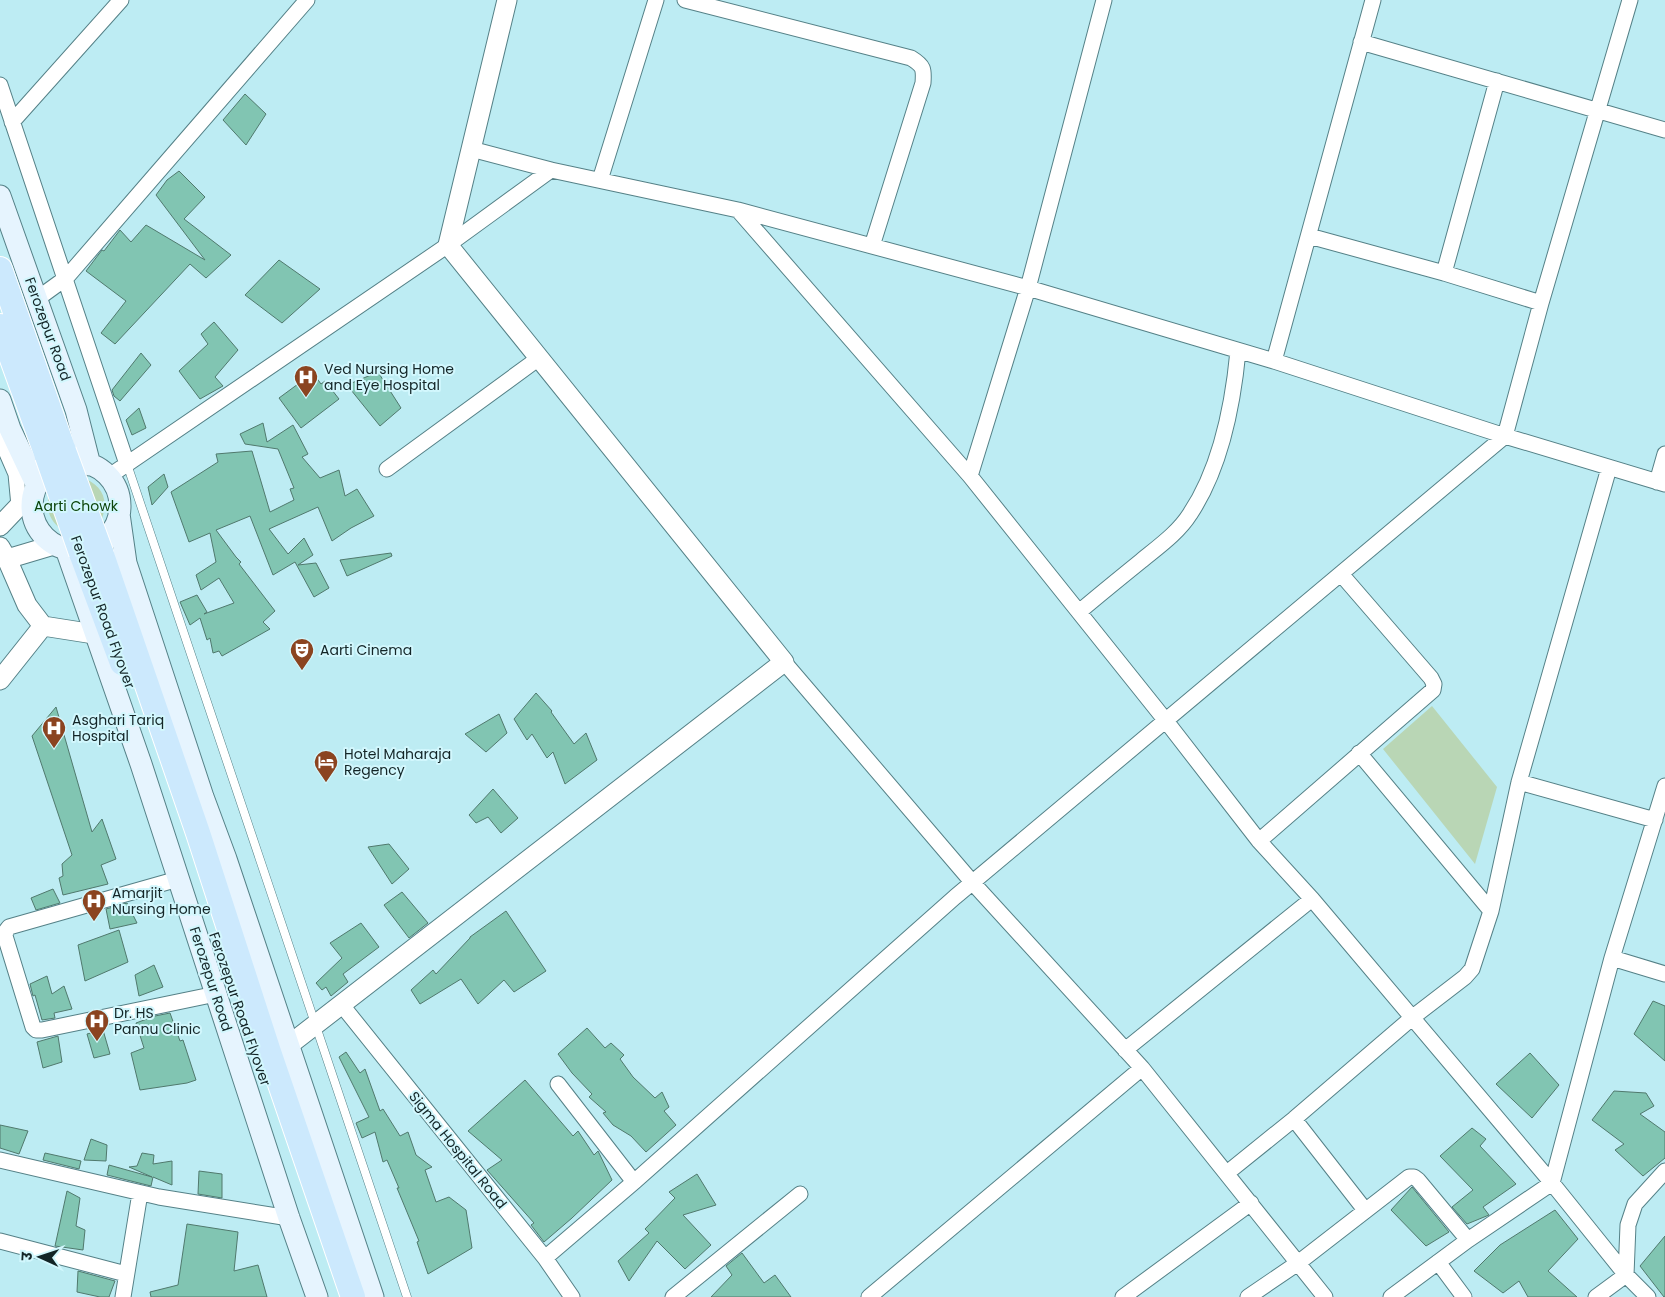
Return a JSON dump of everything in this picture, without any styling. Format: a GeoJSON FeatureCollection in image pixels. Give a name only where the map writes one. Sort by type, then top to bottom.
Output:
{"type":"FeatureCollection","features":[{"type":"Feature","properties":{"kind":"main road","name":"Ferozepur Road"},"geometry":{"type":"LineString","coordinates":[[0,196],[76,410],[90,465]]}},
{"type":"Feature","properties":{"kind":"main road","name":"Ferozepur Road Flyover"},"geometry":{"type":"LineString","coordinates":[[0,269],[50,415],[101,552],[198,833],[269,1052],[353,1297]]}},
{"type":"Feature","properties":{"kind":"main road","name":"Ferozepur Road Flyover"},"geometry":{"type":"LineString","coordinates":[[0,326],[81,554],[146,728],[338,1297]]}},
{"type":"Feature","properties":{"kind":"main road"},"geometry":{"type":"LineString","coordinates":[[0,400],[30,497],[36,525],[43,536],[60,547],[82,550],[95,546],[106,538],[115,527],[119,514]]}},
{"type":"Feature","properties":{"kind":"main road"},"geometry":{"type":"LineString","coordinates":[[30,497],[45,476],[55,468],[67,463],[79,462],[100,470],[108,477],[115,488],[119,501],[126,563],[203,797],[226,859],[373,1297]]}},
{"type":"Feature","properties":{"kind":"main road","name":"Ferozepur Road"},"geometry":{"type":"LineString","coordinates":[[60,547],[141,764],[289,1218],[317,1297]]}},
{"type":"Feature","properties":{"kind":"street"},"geometry":{"type":"LineString","coordinates":[[12,122],[121,0]]}},
{"type":"Feature","properties":{"kind":"street"},"geometry":{"type":"LineString","coordinates":[[37,299],[66,278],[307,0]]}},
{"type":"Feature","properties":{"kind":"street"},"geometry":{"type":"LineString","coordinates":[[448,245],[507,0]]}},
{"type":"Feature","properties":{"kind":"street"},"geometry":{"type":"LineString","coordinates":[[600,180],[656,0]]}},
{"type":"Feature","properties":{"kind":"street"},"geometry":{"type":"LineString","coordinates":[[685,0],[911,58],[919,63],[924,71],[923,83],[872,246]]}},
{"type":"Feature","properties":{"kind":"street"},"geometry":{"type":"LineString","coordinates":[[970,476],[1028,288],[1104,0]]}},
{"type":"Feature","properties":{"kind":"street"},"geometry":{"type":"LineString","coordinates":[[1274,361],[1373,0]]}},
{"type":"Feature","properties":{"kind":"street"},"geometry":{"type":"LineString","coordinates":[[544,1258],[634,1182],[972,882],[1505,436],[1541,303],[1630,0]]}},
{"type":"Feature","properties":{"kind":"street"},"geometry":{"type":"LineString","coordinates":[[1361,42],[1665,130]]}},
{"type":"Feature","properties":{"kind":"street"},"geometry":{"type":"LineString","coordinates":[[1444,273],[1497,81]]}},
{"type":"Feature","properties":{"kind":"street"},"geometry":{"type":"LineString","coordinates":[[0,85],[127,464]]}},
{"type":"Feature","properties":{"kind":"street"},"geometry":{"type":"LineString","coordinates":[[471,149],[551,170],[738,210],[1028,288],[1274,361],[1505,436],[1661,483],[1665,454]]}},
{"type":"Feature","properties":{"kind":"street"},"geometry":{"type":"LineString","coordinates":[[108,477],[448,245],[551,170]]}},
{"type":"Feature","properties":{"kind":"street"},"geometry":{"type":"LineString","coordinates":[[738,210],[970,476],[1166,721],[1258,841],[1312,899],[1413,1017],[1552,1183],[1626,1275],[1648,1297]]}},
{"type":"Feature","properties":{"kind":"street"},"geometry":{"type":"LineString","coordinates":[[1309,236],[1444,273],[1541,303]]}},
{"type":"Feature","properties":{"kind":"street"},"geometry":{"type":"LineString","coordinates":[[448,245],[784,662],[972,882],[1142,1068],[1325,1297]]}},
{"type":"Feature","properties":{"kind":"street"},"geometry":{"type":"LineString","coordinates":[[1079,612],[1170,538],[1190,515],[1216,459],[1235,386],[1238,351]]}},
{"type":"Feature","properties":{"kind":"street"},"geometry":{"type":"LineString","coordinates":[[387,469],[539,358]]}},
{"type":"Feature","properties":{"kind":"street"},"geometry":{"type":"LineString","coordinates":[[0,437],[16,474],[30,497],[0,526]]}},
{"type":"Feature","properties":{"kind":"street"},"geometry":{"type":"LineString","coordinates":[[1226,1173],[1294,1119],[1413,1017],[1465,977],[1472,969],[1491,911],[1519,782],[1609,468]]}},
{"type":"Feature","properties":{"kind":"street"},"geometry":{"type":"LineString","coordinates":[[60,547],[4,553],[27,605],[43,626],[94,634]]}},
{"type":"Feature","properties":{"kind":"street"},"geometry":{"type":"LineString","coordinates":[[1258,841],[1433,690],[1434,684],[1431,678],[1341,574]]}},
{"type":"Feature","properties":{"kind":"street"},"geometry":{"type":"LineString","coordinates":[[0,680],[43,626]]}},
{"type":"Feature","properties":{"kind":"street"},"geometry":{"type":"LineString","coordinates":[[289,1045],[784,662]]}},
{"type":"Feature","properties":{"kind":"street"},"geometry":{"type":"LineString","coordinates":[[1359,753],[1491,911]]}},
{"type":"Feature","properties":{"kind":"street"},"geometry":{"type":"LineString","coordinates":[[1519,782],[1654,820]]}},
{"type":"Feature","properties":{"kind":"street"},"geometry":{"type":"LineString","coordinates":[[1391,1297],[1468,1240],[1552,1183],[1612,958],[1665,786]]}},
{"type":"Feature","properties":{"kind":"street"},"geometry":{"type":"LineString","coordinates":[[178,879],[9,927],[5,936],[32,1027],[36,1030],[42,1030],[216,994]]}},
{"type":"Feature","properties":{"kind":"street"},"geometry":{"type":"LineString","coordinates":[[1125,1050],[1312,899]]}},
{"type":"Feature","properties":{"kind":"street"},"geometry":{"type":"LineString","coordinates":[[1612,958],[1665,974]]}},
{"type":"Feature","properties":{"kind":"street","name":"Sigma Hospital Road"},"geometry":{"type":"LineString","coordinates":[[341,1004],[544,1258],[572,1297]]}},
{"type":"Feature","properties":{"kind":"street"},"geometry":{"type":"LineString","coordinates":[[869,1297],[1142,1068]]}},
{"type":"Feature","properties":{"kind":"street"},"geometry":{"type":"LineString","coordinates":[[558,1084],[634,1182]]}},
{"type":"Feature","properties":{"kind":"street"},"geometry":{"type":"LineString","coordinates":[[1294,1119],[1365,1210]]}},
{"type":"Feature","properties":{"kind":"street"},"geometry":{"type":"LineString","coordinates":[[0,1160],[140,1193],[289,1218]]}},
{"type":"Feature","properties":{"kind":"street"},"geometry":{"type":"LineString","coordinates":[[1626,1275],[1628,1225],[1635,1204],[1665,1171]]}},
{"type":"Feature","properties":{"kind":"street"},"geometry":{"type":"LineString","coordinates":[[1248,1297],[1298,1263],[1409,1177],[1414,1177],[1418,1180],[1468,1240]]}},
{"type":"Feature","properties":{"kind":"street"},"geometry":{"type":"LineString","coordinates":[[122,1297],[140,1193]]}},
{"type":"Feature","properties":{"kind":"street"},"geometry":{"type":"LineString","coordinates":[[673,1297],[800,1194]]}},
{"type":"Feature","properties":{"kind":"street"},"geometry":{"type":"LineString","coordinates":[[1123,1297],[1251,1204]]}},
{"type":"Feature","properties":{"kind":"street"},"geometry":{"type":"LineString","coordinates":[[0,1241],[126,1274]]}},
{"type":"Feature","properties":{"kind":"street"},"geometry":{"type":"LineString","coordinates":[[1438,1262],[1464,1297]]}},
{"type":"Feature","properties":{"kind":"street"},"geometry":{"type":"LineString","coordinates":[[1596,1297],[1626,1275]]}},
{"type":"Feature","properties":{"kind":"lane"},"geometry":{"type":"LineString","coordinates":[[127,464],[407,1297]]}},
{"type":"Feature","properties":{"kind":"green space","name":"Aarti Chowk"},"geometry":{"type":"Polygon","coordinates":[[[80,477],[99,488],[104,499],[104,513],[101,521],[67,533],[57,526],[50,517],[48,506],[49,494],[80,477]]]}},
{"type":"Feature","properties":{"kind":"green space"},"geometry":{"type":"Polygon","coordinates":[[[1432,706],[1497,787],[1475,864],[1383,749],[1432,706]]]}},
{"type":"Feature","properties":{"kind":"building"},"geometry":{"type":"Polygon","coordinates":[[[245,94],[266,114],[246,145],[223,120],[245,94]]]}},
{"type":"Feature","properties":{"kind":"building"},"geometry":{"type":"Polygon","coordinates":[[[179,171],[205,197],[184,219],[231,255],[206,278],[190,264],[115,344],[101,333],[126,301],[86,271],[120,230],[131,242],[146,225],[205,260],[156,195],[167,180],[179,171]]]}},
{"type":"Feature","properties":{"kind":"building"},"geometry":{"type":"Polygon","coordinates":[[[279,260],[320,289],[282,323],[245,295],[279,260]]]}},
{"type":"Feature","properties":{"kind":"building"},"geometry":{"type":"Polygon","coordinates":[[[214,322],[238,350],[215,377],[223,386],[200,399],[179,371],[208,344],[201,334],[214,322]]]}},
{"type":"Feature","properties":{"kind":"building"},"geometry":{"type":"Polygon","coordinates":[[[141,353],[151,365],[120,401],[114,396],[112,390],[141,353]]]}},
{"type":"Feature","properties":{"kind":"building"},"geometry":{"type":"Polygon","coordinates":[[[378,372],[401,408],[380,426],[347,385],[378,372]]]}},
{"type":"Feature","properties":{"kind":"building"},"geometry":{"type":"Polygon","coordinates":[[[313,373],[321,384],[325,381],[339,399],[301,428],[279,398],[313,373]]]}},
{"type":"Feature","properties":{"kind":"building"},"geometry":{"type":"Polygon","coordinates":[[[139,408],[146,428],[132,435],[126,420],[139,408]]]}},
{"type":"Feature","properties":{"kind":"building"},"geometry":{"type":"Polygon","coordinates":[[[263,423],[267,442],[293,425],[308,454],[302,457],[320,478],[339,470],[345,496],[357,489],[374,516],[332,541],[318,507],[269,529],[288,554],[304,538],[313,555],[298,565],[316,563],[329,588],[314,597],[295,562],[273,575],[250,516],[216,530],[275,611],[263,622],[270,629],[222,656],[219,651],[213,653],[210,638],[207,640],[200,618],[190,625],[180,602],[197,595],[207,612],[204,614],[234,603],[219,578],[201,590],[196,575],[216,562],[210,533],[189,542],[171,492],[218,462],[216,454],[252,451],[270,512],[294,500],[290,489],[294,488],[278,449],[245,444],[240,434],[263,423]]]}},
{"type":"Feature","properties":{"kind":"building"},"geometry":{"type":"Polygon","coordinates":[[[164,474],[168,487],[152,505],[148,487],[164,474]]]}},
{"type":"Feature","properties":{"kind":"building"},"geometry":{"type":"Polygon","coordinates":[[[391,553],[392,556],[347,576],[340,560],[391,553]]]}},
{"type":"Feature","properties":{"kind":"building"},"geometry":{"type":"Polygon","coordinates":[[[536,693],[552,711],[574,744],[586,733],[597,760],[565,784],[553,752],[547,758],[532,734],[527,740],[514,719],[536,693]]]}},
{"type":"Feature","properties":{"kind":"building"},"geometry":{"type":"Polygon","coordinates":[[[56,707],[92,832],[102,819],[116,859],[101,865],[108,884],[63,895],[59,878],[63,876],[62,864],[72,855],[32,736],[56,707]]]}},
{"type":"Feature","properties":{"kind":"building"},"geometry":{"type":"Polygon","coordinates":[[[499,714],[507,733],[486,752],[465,734],[499,714]]]}},
{"type":"Feature","properties":{"kind":"building"},"geometry":{"type":"Polygon","coordinates":[[[493,789],[518,818],[501,833],[488,817],[476,823],[469,815],[493,789]]]}},
{"type":"Feature","properties":{"kind":"building"},"geometry":{"type":"Polygon","coordinates":[[[389,844],[409,869],[392,884],[368,847],[389,844]]]}},
{"type":"Feature","properties":{"kind":"building"},"geometry":{"type":"Polygon","coordinates":[[[53,889],[60,903],[36,910],[31,898],[53,889]]]}},
{"type":"Feature","properties":{"kind":"building"},"geometry":{"type":"Polygon","coordinates":[[[402,892],[428,923],[409,938],[384,905],[402,892]]]}},
{"type":"Feature","properties":{"kind":"building"},"geometry":{"type":"Polygon","coordinates":[[[127,903],[137,923],[110,929],[106,909],[127,903]]]}},
{"type":"Feature","properties":{"kind":"building"},"geometry":{"type":"Polygon","coordinates":[[[506,911],[546,971],[514,992],[504,980],[478,1004],[461,979],[420,1004],[411,990],[433,970],[436,974],[470,937],[506,911]]]}},
{"type":"Feature","properties":{"kind":"building"},"geometry":{"type":"Polygon","coordinates":[[[361,923],[379,947],[343,974],[348,982],[331,996],[326,987],[322,990],[316,983],[342,958],[330,943],[361,923]]]}},
{"type":"Feature","properties":{"kind":"building"},"geometry":{"type":"Polygon","coordinates":[[[119,930],[128,962],[85,981],[78,945],[119,930]]]}},
{"type":"Feature","properties":{"kind":"building"},"geometry":{"type":"Polygon","coordinates":[[[154,965],[163,987],[139,996],[135,975],[154,965]]]}},
{"type":"Feature","properties":{"kind":"building"},"geometry":{"type":"Polygon","coordinates":[[[47,976],[52,994],[64,986],[72,1009],[54,1013],[55,1018],[42,1020],[30,984],[47,976]]]}},
{"type":"Feature","properties":{"kind":"building"},"geometry":{"type":"Polygon","coordinates":[[[1653,1001],[1665,1006],[1665,1061],[1634,1034],[1653,1001]]]}},
{"type":"Feature","properties":{"kind":"building"},"geometry":{"type":"Polygon","coordinates":[[[170,1013],[180,1041],[183,1040],[196,1080],[140,1090],[131,1053],[144,1048],[136,1023],[170,1013]]]}},
{"type":"Feature","properties":{"kind":"building"},"geometry":{"type":"Polygon","coordinates":[[[587,1028],[605,1048],[611,1043],[624,1055],[620,1059],[633,1077],[655,1098],[662,1092],[669,1107],[664,1111],[676,1125],[646,1152],[631,1136],[613,1125],[603,1113],[606,1112],[589,1097],[592,1094],[572,1073],[558,1054],[587,1028]]]}},
{"type":"Feature","properties":{"kind":"building"},"geometry":{"type":"Polygon","coordinates":[[[103,1030],[110,1054],[94,1058],[87,1034],[103,1030]]]}},
{"type":"Feature","properties":{"kind":"building"},"geometry":{"type":"Polygon","coordinates":[[[58,1036],[62,1062],[43,1068],[37,1042],[58,1036]]]}},
{"type":"Feature","properties":{"kind":"building"},"geometry":{"type":"Polygon","coordinates":[[[346,1052],[360,1073],[365,1069],[380,1111],[383,1109],[400,1136],[408,1132],[416,1155],[432,1167],[425,1170],[436,1202],[449,1197],[466,1210],[472,1248],[428,1274],[417,1242],[419,1241],[387,1160],[383,1162],[375,1132],[362,1138],[356,1123],[369,1117],[339,1057],[346,1052]]]}},
{"type":"Feature","properties":{"kind":"building"},"geometry":{"type":"Polygon","coordinates":[[[1530,1053],[1559,1085],[1532,1118],[1496,1084],[1530,1053]]]}},
{"type":"Feature","properties":{"kind":"building"},"geometry":{"type":"Polygon","coordinates":[[[525,1080],[573,1136],[578,1131],[594,1155],[598,1151],[612,1180],[544,1242],[531,1225],[534,1223],[487,1170],[502,1160],[468,1131],[525,1080]]]}},
{"type":"Feature","properties":{"kind":"building"},"geometry":{"type":"Polygon","coordinates":[[[1614,1091],[1646,1093],[1654,1106],[1640,1114],[1665,1132],[1665,1158],[1643,1176],[1615,1150],[1624,1144],[1592,1120],[1614,1091]]]}},
{"type":"Feature","properties":{"kind":"building"},"geometry":{"type":"Polygon","coordinates":[[[0,1125],[28,1131],[19,1154],[0,1148],[0,1125]]]}},
{"type":"Feature","properties":{"kind":"building"},"geometry":{"type":"Polygon","coordinates":[[[1472,1128],[1486,1139],[1480,1146],[1516,1184],[1483,1207],[1489,1215],[1467,1224],[1452,1207],[1473,1190],[1440,1156],[1472,1128]]]}},
{"type":"Feature","properties":{"kind":"building"},"geometry":{"type":"Polygon","coordinates":[[[91,1139],[107,1145],[106,1161],[84,1160],[91,1139]]]}},
{"type":"Feature","properties":{"kind":"building"},"geometry":{"type":"Polygon","coordinates":[[[45,1153],[81,1161],[79,1169],[43,1160],[45,1153]]]}},
{"type":"Feature","properties":{"kind":"building"},"geometry":{"type":"Polygon","coordinates":[[[142,1153],[154,1155],[153,1164],[172,1161],[172,1185],[153,1177],[151,1186],[107,1175],[109,1165],[152,1177],[129,1167],[137,1166],[142,1153]]]}},
{"type":"Feature","properties":{"kind":"building"},"geometry":{"type":"Polygon","coordinates":[[[199,1171],[222,1174],[222,1198],[198,1194],[199,1171]]]}},
{"type":"Feature","properties":{"kind":"building"},"geometry":{"type":"Polygon","coordinates":[[[697,1174],[716,1205],[683,1215],[711,1245],[685,1269],[657,1241],[629,1281],[618,1261],[649,1233],[645,1229],[675,1198],[669,1192],[697,1174]]]}},
{"type":"Feature","properties":{"kind":"building"},"geometry":{"type":"Polygon","coordinates":[[[1412,1187],[1449,1232],[1426,1246],[1391,1210],[1412,1187]]]}},
{"type":"Feature","properties":{"kind":"building"},"geometry":{"type":"Polygon","coordinates":[[[67,1191],[80,1198],[76,1226],[85,1230],[83,1250],[55,1246],[67,1191]]]}},
{"type":"Feature","properties":{"kind":"building"},"geometry":{"type":"Polygon","coordinates":[[[1555,1210],[1578,1239],[1548,1271],[1577,1297],[1528,1297],[1519,1281],[1503,1293],[1474,1271],[1500,1245],[1555,1210]]]}},
{"type":"Feature","properties":{"kind":"building"},"geometry":{"type":"Polygon","coordinates":[[[187,1224],[238,1232],[234,1271],[258,1265],[267,1297],[151,1297],[150,1292],[178,1285],[187,1224]]]}},
{"type":"Feature","properties":{"kind":"building"},"geometry":{"type":"Polygon","coordinates":[[[1665,1236],[1665,1297],[1664,1297],[1640,1266],[1665,1236]]]}},
{"type":"Feature","properties":{"kind":"building"},"geometry":{"type":"Polygon","coordinates":[[[742,1253],[764,1283],[775,1275],[791,1297],[711,1297],[732,1275],[726,1266],[742,1253]]]}},
{"type":"Feature","properties":{"kind":"building"},"geometry":{"type":"Polygon","coordinates":[[[78,1271],[115,1281],[109,1297],[77,1292],[78,1271]]]}},
{"type":"Feature","properties":{"kind":"place","name":"Ved Nursing Home and Eye Hospital"},"geometry":{"type":"Point","coordinates":[306,398]}},
{"type":"Feature","properties":{"kind":"place","name":"Aarti Cinema"},"geometry":{"type":"Point","coordinates":[302,671]}},
{"type":"Feature","properties":{"kind":"place","name":"Asghari Tariq Hospital"},"geometry":{"type":"Point","coordinates":[54,749]}},
{"type":"Feature","properties":{"kind":"place","name":"Hotel Maharaja Regency"},"geometry":{"type":"Point","coordinates":[326,783]}},
{"type":"Feature","properties":{"kind":"place","name":"Amarjit Nursing Home"},"geometry":{"type":"Point","coordinates":[94,922]}},
{"type":"Feature","properties":{"kind":"place","name":"Dr. HS Pannu Clinic"},"geometry":{"type":"Point","coordinates":[97,1042]}}]}
